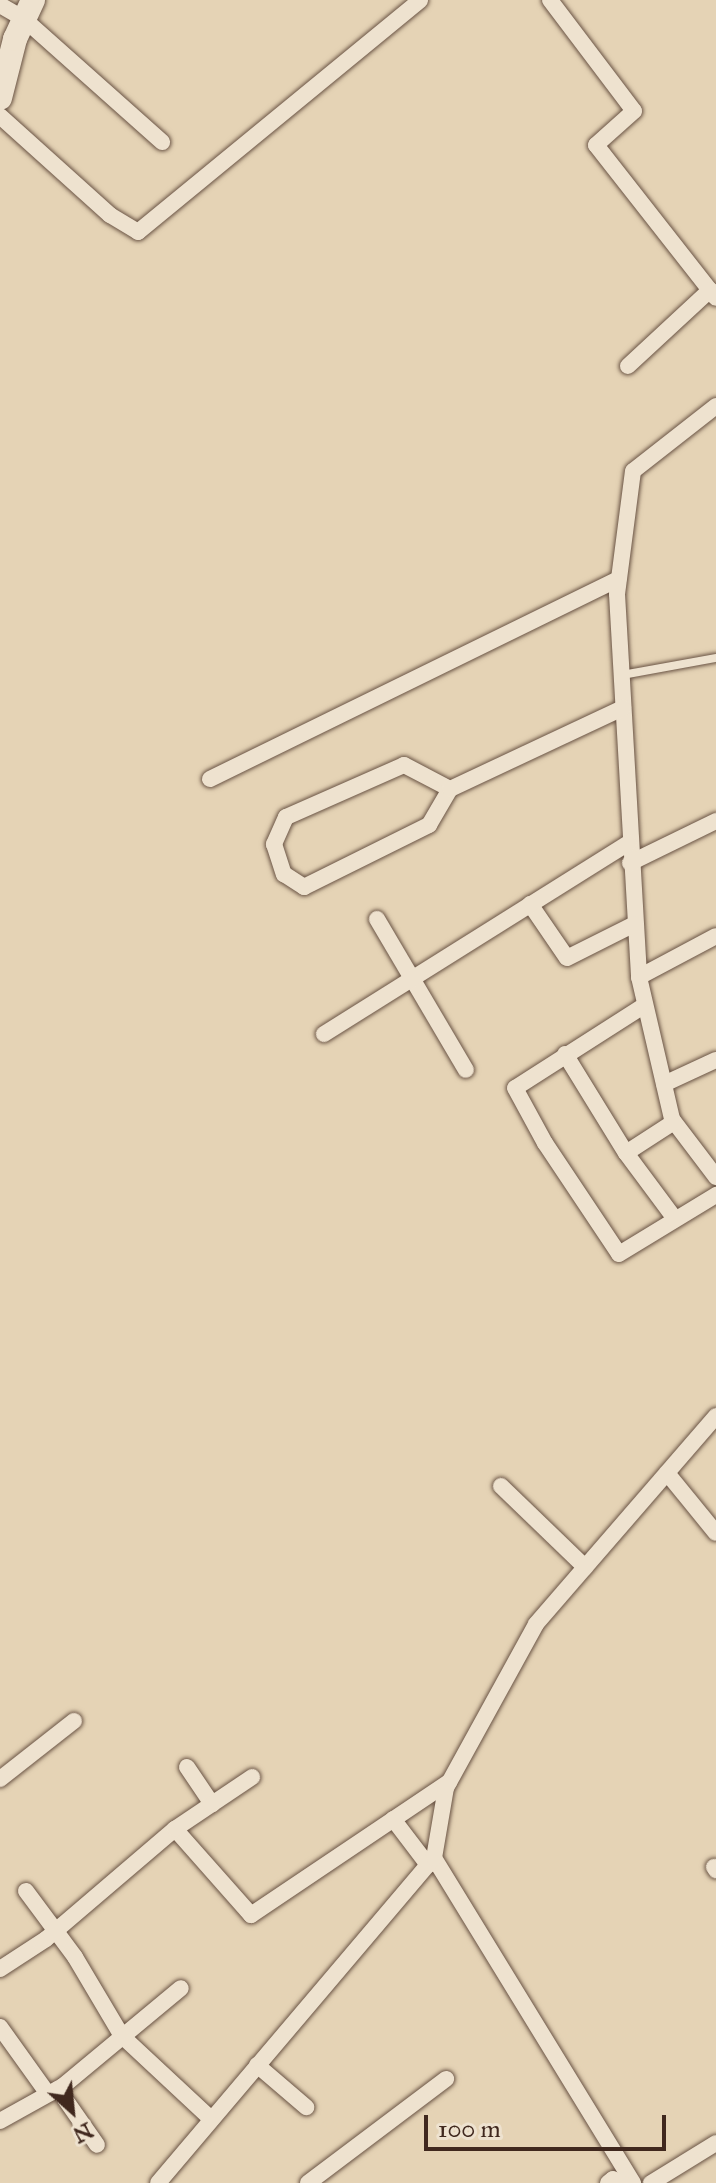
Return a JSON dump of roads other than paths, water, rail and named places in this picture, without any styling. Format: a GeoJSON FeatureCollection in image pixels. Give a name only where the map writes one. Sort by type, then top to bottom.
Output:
{"type":"FeatureCollection","features":[{"type":"Feature","properties":{"kind":"main road"},"geometry":{"type":"LineString","coordinates":[[0,98],[18,27]]}},
{"type":"Feature","properties":{"kind":"street"},"geometry":{"type":"LineString","coordinates":[[0,116],[110,215],[138,232],[420,0]]}},
{"type":"Feature","properties":{"kind":"street"},"geometry":{"type":"LineString","coordinates":[[550,0],[634,111],[596,145],[713,294],[628,366]]}},
{"type":"Feature","properties":{"kind":"street"},"geometry":{"type":"LineString","coordinates":[[0,5],[18,27],[162,142]]}},
{"type":"Feature","properties":{"kind":"street"},"geometry":{"type":"LineString","coordinates":[[716,406],[633,471],[619,579],[630,863],[639,977],[674,1122],[716,1177]]}},
{"type":"Feature","properties":{"kind":"street"},"geometry":{"type":"LineString","coordinates":[[210,779],[619,579]]}},
{"type":"Feature","properties":{"kind":"street"},"geometry":{"type":"LineString","coordinates":[[450,789],[404,765],[286,817],[274,844],[284,874],[304,887],[429,825],[450,789],[623,708]]}},
{"type":"Feature","properties":{"kind":"street"},"geometry":{"type":"LineString","coordinates":[[630,863],[716,821]]}},
{"type":"Feature","properties":{"kind":"street"},"geometry":{"type":"LineString","coordinates":[[324,1034],[629,843]]}},
{"type":"Feature","properties":{"kind":"street"},"geometry":{"type":"LineString","coordinates":[[530,904],[567,958],[635,924]]}},
{"type":"Feature","properties":{"kind":"street"},"geometry":{"type":"LineString","coordinates":[[377,919],[466,1070]]}},
{"type":"Feature","properties":{"kind":"street"},"geometry":{"type":"LineString","coordinates":[[639,977],[716,936]]}},
{"type":"Feature","properties":{"kind":"street"},"geometry":{"type":"LineString","coordinates":[[645,1005],[515,1088],[545,1143],[619,1254],[716,1195]]}},
{"type":"Feature","properties":{"kind":"street"},"geometry":{"type":"LineString","coordinates":[[565,1054],[626,1153],[675,1219]]}},
{"type":"Feature","properties":{"kind":"street"},"geometry":{"type":"LineString","coordinates":[[664,1084],[716,1060]]}},
{"type":"Feature","properties":{"kind":"street"},"geometry":{"type":"LineString","coordinates":[[626,1153],[674,1122]]}},
{"type":"Feature","properties":{"kind":"street"},"geometry":{"type":"LineString","coordinates":[[158,2183],[431,1862],[450,1781],[536,1624],[716,1416]]}},
{"type":"Feature","properties":{"kind":"street"},"geometry":{"type":"LineString","coordinates":[[667,1473],[716,1533]]}},
{"type":"Feature","properties":{"kind":"street"},"geometry":{"type":"LineString","coordinates":[[501,1486],[585,1567]]}},
{"type":"Feature","properties":{"kind":"street"},"geometry":{"type":"LineString","coordinates":[[0,1779],[74,1721]]}},
{"type":"Feature","properties":{"kind":"street"},"geometry":{"type":"LineString","coordinates":[[187,1767],[212,1804]]}},
{"type":"Feature","properties":{"kind":"street"},"geometry":{"type":"LineString","coordinates":[[0,1969],[56,1930],[175,1829],[252,1777]]}},
{"type":"Feature","properties":{"kind":"street"},"geometry":{"type":"LineString","coordinates":[[175,1829],[251,1915],[450,1781]]}},
{"type":"Feature","properties":{"kind":"street"},"geometry":{"type":"LineString","coordinates":[[393,1819],[431,1862],[633,2183]]}},
{"type":"Feature","properties":{"kind":"street"},"geometry":{"type":"LineString","coordinates":[[26,1891],[56,1930],[122,2036],[211,2119]]}},
{"type":"Feature","properties":{"kind":"street"},"geometry":{"type":"LineString","coordinates":[[0,2121],[53,2092],[181,1988]]}},
{"type":"Feature","properties":{"kind":"street"},"geometry":{"type":"LineString","coordinates":[[0,2027],[97,2145]]}},
{"type":"Feature","properties":{"kind":"street"},"geometry":{"type":"LineString","coordinates":[[257,2065],[306,2107]]}},
{"type":"Feature","properties":{"kind":"street"},"geometry":{"type":"LineString","coordinates":[[308,2183],[446,2079]]}},
{"type":"Feature","properties":{"kind":"street"},"geometry":{"type":"LineString","coordinates":[[651,2183],[716,2143]]}},
{"type":"Feature","properties":{"kind":"street"},"geometry":{"type":"LineString","coordinates":[[608,2183],[613,2179],[622,2183]]}},
{"type":"Feature","properties":{"kind":"lane"},"geometry":{"type":"LineString","coordinates":[[622,676],[716,658]]}}]}
